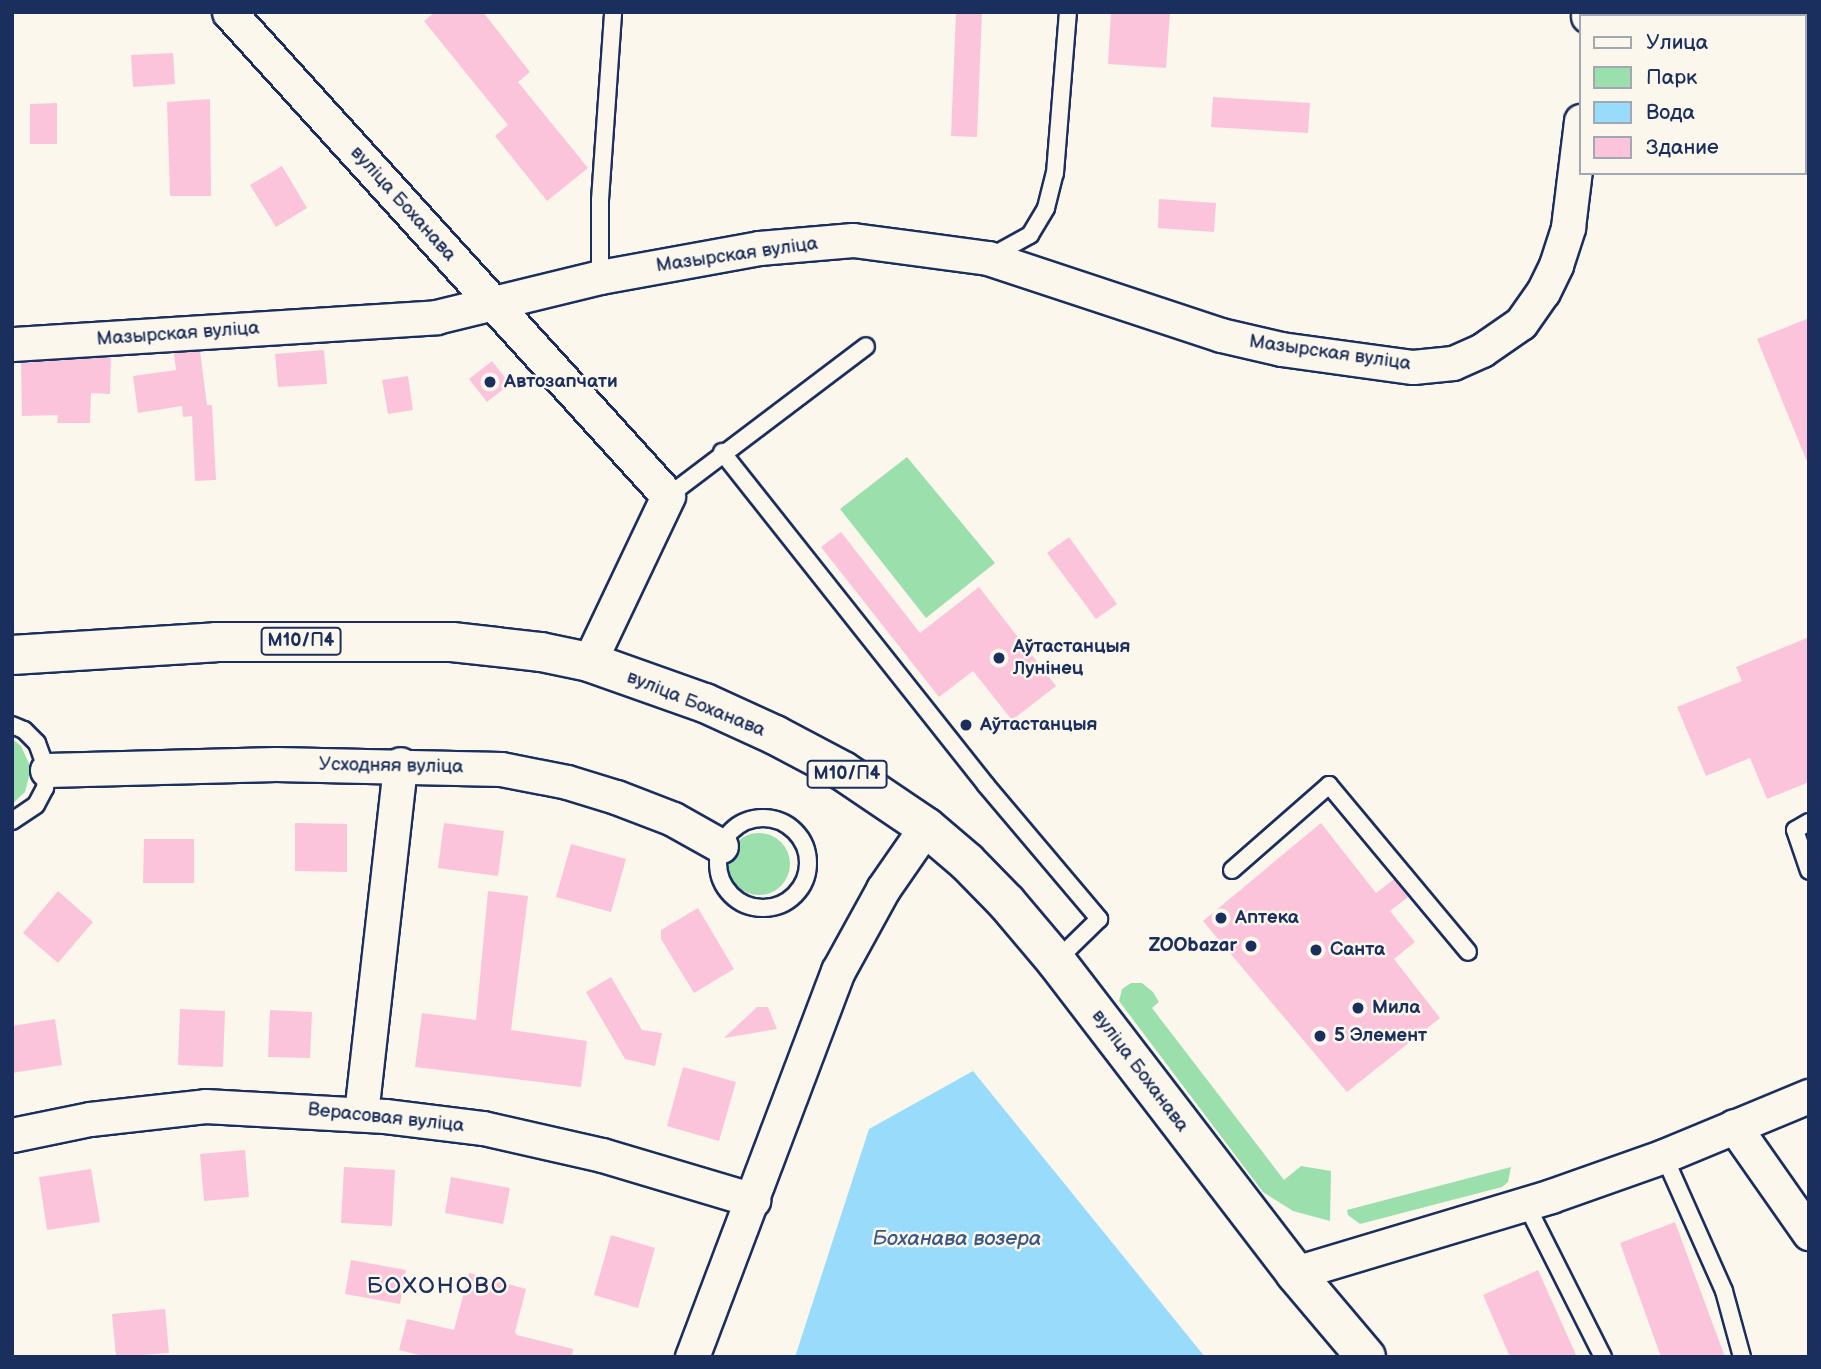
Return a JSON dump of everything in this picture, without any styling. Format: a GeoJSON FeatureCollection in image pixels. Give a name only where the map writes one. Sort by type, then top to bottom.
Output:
{"type":"FeatureCollection","features":[{"type":"Feature","properties":{"kind":"main road","name":"М10/П4"},"geometry":{"type":"LineString","coordinates":[[12,655],[216,642],[383,640],[452,642],[541,652],[589,662]]}},
{"type":"Feature","properties":{"kind":"main road","name":"вуліца Боханава"},"geometry":{"type":"LineString","coordinates":[[589,662],[705,703],[775,736],[843,771],[926,827],[983,878],[1056,961],[1295,1273],[1366,1357]]}},
{"type":"Feature","properties":{"kind":"street","name":"вуліца Боханава"},"geometry":{"type":"LineString","coordinates":[[229,12],[668,496]]}},
{"type":"Feature","properties":{"kind":"street","name":"Мазырская вуліца"},"geometry":{"type":"LineString","coordinates":[[12,344],[436,317],[491,301],[600,277],[759,248],[853,240],[988,258],[1221,335],[1282,349],[1413,367],[1453,363],[1482,350],[1521,323],[1543,292],[1556,265],[1568,228],[1580,129]]}},
{"type":"Feature","properties":{"kind":"street"},"geometry":{"type":"LineString","coordinates":[[589,662],[668,496]]}},
{"type":"Feature","properties":{"kind":"street","name":"Усходняя вуліца"},"geometry":{"type":"LineString","coordinates":[[47,770],[276,764],[400,764],[501,769],[567,782],[673,819],[721,846]]}},
{"type":"Feature","properties":{"kind":"street"},"geometry":{"type":"LineString","coordinates":[[361,1114],[400,764]]}},
{"type":"Feature","properties":{"kind":"street"},"geometry":{"type":"LineString","coordinates":[[692,1357],[838,971],[883,889],[926,827]]}},
{"type":"Feature","properties":{"kind":"street"},"geometry":{"type":"LineString","coordinates":[[1295,1273],[1526,1204],[1664,1156],[1809,1096]]}},
{"type":"Feature","properties":{"kind":"street","name":"Верасовая вуліца"},"geometry":{"type":"LineString","coordinates":[[12,1135],[90,1119],[205,1106],[361,1114],[483,1128],[602,1154],[753,1200]]}},
{"type":"Feature","properties":{"kind":"street"},"geometry":{"type":"LineString","coordinates":[[1734,1126],[1809,1233]]}},
{"type":"Feature","properties":{"kind":"lane"},"geometry":{"type":"LineString","coordinates":[[600,277],[600,200],[613,12]]}},
{"type":"Feature","properties":{"kind":"lane"},"geometry":{"type":"LineString","coordinates":[[988,258],[1030,235],[1046,208],[1055,173],[1068,12]]}},
{"type":"Feature","properties":{"kind":"lane"},"geometry":{"type":"LineString","coordinates":[[668,496],[722,452],[866,345]]}},
{"type":"Feature","properties":{"kind":"lane"},"geometry":{"type":"LineString","coordinates":[[722,452],[985,784],[1100,919],[1056,961]]}},
{"type":"Feature","properties":{"kind":"lane"},"geometry":{"type":"LineString","coordinates":[[12,725],[24,730],[37,743],[47,770],[45,788],[36,805],[12,821]]}},
{"type":"Feature","properties":{"kind":"lane"},"geometry":{"type":"LineString","coordinates":[[1232,870],[1329,785],[1468,952]]}},
{"type":"Feature","properties":{"kind":"lane"},"geometry":{"type":"LineString","coordinates":[[765,817],[775,819],[789,826],[801,839],[807,853],[806,876],[792,898],[780,905],[764,908],[743,904],[728,892],[720,878],[718,861],[721,846],[740,824],[765,817]]}},
{"type":"Feature","properties":{"kind":"lane"},"geometry":{"type":"LineString","coordinates":[[1809,822],[1795,830],[1809,871]]}},
{"type":"Feature","properties":{"kind":"lane"},"geometry":{"type":"LineString","coordinates":[[1664,1156],[1724,1292],[1742,1357]]}},
{"type":"Feature","properties":{"kind":"lane"},"geometry":{"type":"LineString","coordinates":[[1526,1204],[1603,1357]]}},
{"type":"Feature","properties":{"kind":"green space"},"geometry":{"type":"Polygon","coordinates":[[[907,457],[995,563],[926,618],[840,509],[907,457]]]}},
{"type":"Feature","properties":{"kind":"green space"},"geometry":{"type":"Polygon","coordinates":[[[12,739],[21,746],[31,768],[25,792],[12,804],[12,739]]]}},
{"type":"Feature","properties":{"kind":"green space"},"geometry":{"type":"Polygon","coordinates":[[[759,833],[771,835],[781,842],[788,852],[788,876],[781,886],[771,893],[759,895],[747,893],[737,886],[730,876],[728,864],[730,852],[737,842],[747,835],[759,833]]]}},
{"type":"Feature","properties":{"kind":"green space"},"geometry":{"type":"Polygon","coordinates":[[[1131,983],[1142,983],[1153,992],[1159,1002],[1152,1008],[1284,1180],[1301,1166],[1331,1171],[1330,1221],[1293,1211],[1263,1192],[1119,1001],[1122,989],[1131,983]]]}},
{"type":"Feature","properties":{"kind":"green space"},"geometry":{"type":"Polygon","coordinates":[[[1511,1167],[1508,1182],[1502,1187],[1360,1224],[1348,1215],[1347,1210],[1511,1167]]]}},
{"type":"Feature","properties":{"kind":"water","name":"Боханава возера"},"geometry":{"type":"Polygon","coordinates":[[[973,1071],[1205,1357],[795,1357],[869,1129],[973,1071]]]}},
{"type":"Feature","properties":{"kind":"building"},"geometry":{"type":"Polygon","coordinates":[[[435,12],[483,12],[530,72],[518,82],[588,168],[547,201],[495,136],[508,125],[424,21],[435,12]]]}},
{"type":"Feature","properties":{"kind":"building"},"geometry":{"type":"Polygon","coordinates":[[[956,12],[982,12],[977,137],[951,136],[956,12]]]}},
{"type":"Feature","properties":{"kind":"building"},"geometry":{"type":"Polygon","coordinates":[[[1111,12],[1170,12],[1166,68],[1108,64],[1111,12]]]}},
{"type":"Feature","properties":{"kind":"building"},"geometry":{"type":"Polygon","coordinates":[[[173,53],[175,84],[133,87],[131,55],[173,53]]]}},
{"type":"Feature","properties":{"kind":"building"},"geometry":{"type":"Polygon","coordinates":[[[1213,97],[1310,103],[1308,133],[1211,127],[1213,97]]]}},
{"type":"Feature","properties":{"kind":"building"},"geometry":{"type":"Polygon","coordinates":[[[210,99],[211,196],[170,196],[167,102],[210,99]]]}},
{"type":"Feature","properties":{"kind":"building"},"geometry":{"type":"Polygon","coordinates":[[[57,103],[57,144],[30,144],[30,104],[57,103]]]}},
{"type":"Feature","properties":{"kind":"building"},"geometry":{"type":"Polygon","coordinates":[[[282,166],[307,208],[276,227],[250,185],[282,166]]]}},
{"type":"Feature","properties":{"kind":"building"},"geometry":{"type":"Polygon","coordinates":[[[1159,199],[1216,203],[1214,232],[1158,228],[1159,199]]]}},
{"type":"Feature","properties":{"kind":"building"},"geometry":{"type":"Polygon","coordinates":[[[1809,318],[1809,464],[1808,464],[1757,339],[1809,318]]]}},
{"type":"Feature","properties":{"kind":"building"},"geometry":{"type":"Polygon","coordinates":[[[324,350],[327,384],[278,387],[275,354],[324,350]]]}},
{"type":"Feature","properties":{"kind":"building"},"geometry":{"type":"Polygon","coordinates":[[[200,351],[207,405],[212,405],[216,480],[195,481],[192,416],[183,417],[182,406],[138,413],[133,376],[176,370],[174,353],[200,351]]]}},
{"type":"Feature","properties":{"kind":"building"},"geometry":{"type":"Polygon","coordinates":[[[111,357],[110,394],[91,393],[90,423],[57,423],[58,415],[22,416],[21,363],[111,357]]]}},
{"type":"Feature","properties":{"kind":"building","name":"Автозапчати"},"geometry":{"type":"Polygon","coordinates":[[[492,361],[510,384],[487,402],[469,379],[492,361]]]}},
{"type":"Feature","properties":{"kind":"building"},"geometry":{"type":"Polygon","coordinates":[[[408,376],[413,410],[388,414],[382,380],[408,376]]]}},
{"type":"Feature","properties":{"kind":"building"},"geometry":{"type":"Polygon","coordinates":[[[841,532],[920,633],[979,587],[1056,686],[1012,720],[973,671],[939,697],[821,547],[841,532]]]}},
{"type":"Feature","properties":{"kind":"building"},"geometry":{"type":"Polygon","coordinates":[[[1069,537],[1117,604],[1096,619],[1047,553],[1069,537]]]}},
{"type":"Feature","properties":{"kind":"building"},"geometry":{"type":"Polygon","coordinates":[[[1809,637],[1809,782],[1767,799],[1750,758],[1706,776],[1677,707],[1742,681],[1736,667],[1809,637]]]}},
{"type":"Feature","properties":{"kind":"building"},"geometry":{"type":"Polygon","coordinates":[[[295,823],[347,824],[347,872],[295,871],[295,823]]]}},
{"type":"Feature","properties":{"kind":"building"},"geometry":{"type":"Polygon","coordinates":[[[444,823],[504,831],[498,876],[438,868],[444,823]]]}},
{"type":"Feature","properties":{"kind":"building","name":"Санта"},"geometry":{"type":"Polygon","coordinates":[[[1321,823],[1376,893],[1394,879],[1408,897],[1390,911],[1415,942],[1394,959],[1440,1018],[1347,1092],[1203,921],[1321,823]]]}},
{"type":"Feature","properties":{"kind":"building"},"geometry":{"type":"Polygon","coordinates":[[[144,839],[194,839],[194,883],[143,883],[144,839]]]}},
{"type":"Feature","properties":{"kind":"building"},"geometry":{"type":"Polygon","coordinates":[[[571,844],[626,859],[611,912],[556,897],[571,844]]]}},
{"type":"Feature","properties":{"kind":"building"},"geometry":{"type":"Polygon","coordinates":[[[58,891],[93,922],[58,963],[23,933],[58,891]]]}},
{"type":"Feature","properties":{"kind":"building"},"geometry":{"type":"Polygon","coordinates":[[[488,891],[528,896],[511,1030],[587,1041],[581,1087],[415,1067],[422,1013],[476,1020],[488,891]]]}},
{"type":"Feature","properties":{"kind":"building"},"geometry":{"type":"Polygon","coordinates":[[[698,908],[734,969],[694,993],[661,939],[661,930],[698,908]]]}},
{"type":"Feature","properties":{"kind":"building"},"geometry":{"type":"Polygon","coordinates":[[[611,977],[642,1030],[662,1033],[655,1066],[625,1059],[586,992],[611,977]]]}},
{"type":"Feature","properties":{"kind":"building"},"geometry":{"type":"Polygon","coordinates":[[[757,1007],[768,1007],[777,1029],[724,1038],[757,1007]]]}},
{"type":"Feature","properties":{"kind":"building"},"geometry":{"type":"Polygon","coordinates":[[[180,1009],[225,1011],[223,1067],[178,1065],[180,1009]]]}},
{"type":"Feature","properties":{"kind":"building"},"geometry":{"type":"Polygon","coordinates":[[[270,1010],[312,1012],[310,1058],[268,1057],[270,1010]]]}},
{"type":"Feature","properties":{"kind":"building"},"geometry":{"type":"Polygon","coordinates":[[[55,1019],[62,1065],[12,1073],[12,1026],[55,1019]]]}},
{"type":"Feature","properties":{"kind":"building"},"geometry":{"type":"Polygon","coordinates":[[[683,1067],[736,1082],[719,1141],[667,1126],[683,1067]]]}},
{"type":"Feature","properties":{"kind":"building"},"geometry":{"type":"Polygon","coordinates":[[[245,1150],[249,1197],[204,1201],[200,1154],[245,1150]]]}},
{"type":"Feature","properties":{"kind":"building"},"geometry":{"type":"Polygon","coordinates":[[[344,1167],[395,1170],[392,1226],[341,1223],[344,1167]]]}},
{"type":"Feature","properties":{"kind":"building"},"geometry":{"type":"Polygon","coordinates":[[[91,1169],[100,1222],[47,1230],[39,1177],[91,1169]]]}},
{"type":"Feature","properties":{"kind":"building"},"geometry":{"type":"Polygon","coordinates":[[[451,1177],[510,1188],[503,1224],[445,1213],[451,1177]]]}},
{"type":"Feature","properties":{"kind":"building"},"geometry":{"type":"Polygon","coordinates":[[[1675,1222],[1725,1357],[1661,1357],[1620,1243],[1675,1222]]]}},
{"type":"Feature","properties":{"kind":"building"},"geometry":{"type":"Polygon","coordinates":[[[611,1235],[655,1248],[638,1308],[594,1295],[611,1235]]]}},
{"type":"Feature","properties":{"kind":"building"},"geometry":{"type":"Polygon","coordinates":[[[351,1260],[406,1270],[400,1304],[345,1294],[351,1260]]]}},
{"type":"Feature","properties":{"kind":"building"},"geometry":{"type":"Polygon","coordinates":[[[1538,1270],[1577,1357],[1510,1357],[1483,1295],[1538,1270]]]}},
{"type":"Feature","properties":{"kind":"building"},"geometry":{"type":"Polygon","coordinates":[[[469,1273],[526,1289],[515,1332],[517,1335],[573,1349],[572,1357],[427,1357],[399,1350],[407,1319],[454,1330],[469,1273]]]}},
{"type":"Feature","properties":{"kind":"building"},"geometry":{"type":"Polygon","coordinates":[[[165,1309],[169,1353],[116,1357],[112,1314],[165,1309]]]}},
{"type":"Feature","properties":{"kind":"place","name":"Автозапчати"},"geometry":{"type":"Point","coordinates":[490,382]}},
{"type":"Feature","properties":{"kind":"place","name":"Аўтастанцыя Лунінец"},"geometry":{"type":"Point","coordinates":[999,658]}},
{"type":"Feature","properties":{"kind":"place","name":"Аўтастанцыя"},"geometry":{"type":"Point","coordinates":[966,725]}},
{"type":"Feature","properties":{"kind":"place","name":"Аптека"},"geometry":{"type":"Point","coordinates":[1221,918]}},
{"type":"Feature","properties":{"kind":"place","name":"ZOObazar"},"geometry":{"type":"Point","coordinates":[1251,946]}},
{"type":"Feature","properties":{"kind":"place","name":"Санта"},"geometry":{"type":"Point","coordinates":[1316,950]}},
{"type":"Feature","properties":{"kind":"place","name":"Мила"},"geometry":{"type":"Point","coordinates":[1358,1008]}},
{"type":"Feature","properties":{"kind":"place","name":"5 Элемент"},"geometry":{"type":"Point","coordinates":[1320,1036]}},
{"type":"Feature","properties":{"kind":"district","name":"БОХОНОВО"},"geometry":{"type":"Point","coordinates":[438,1286]}}]}
